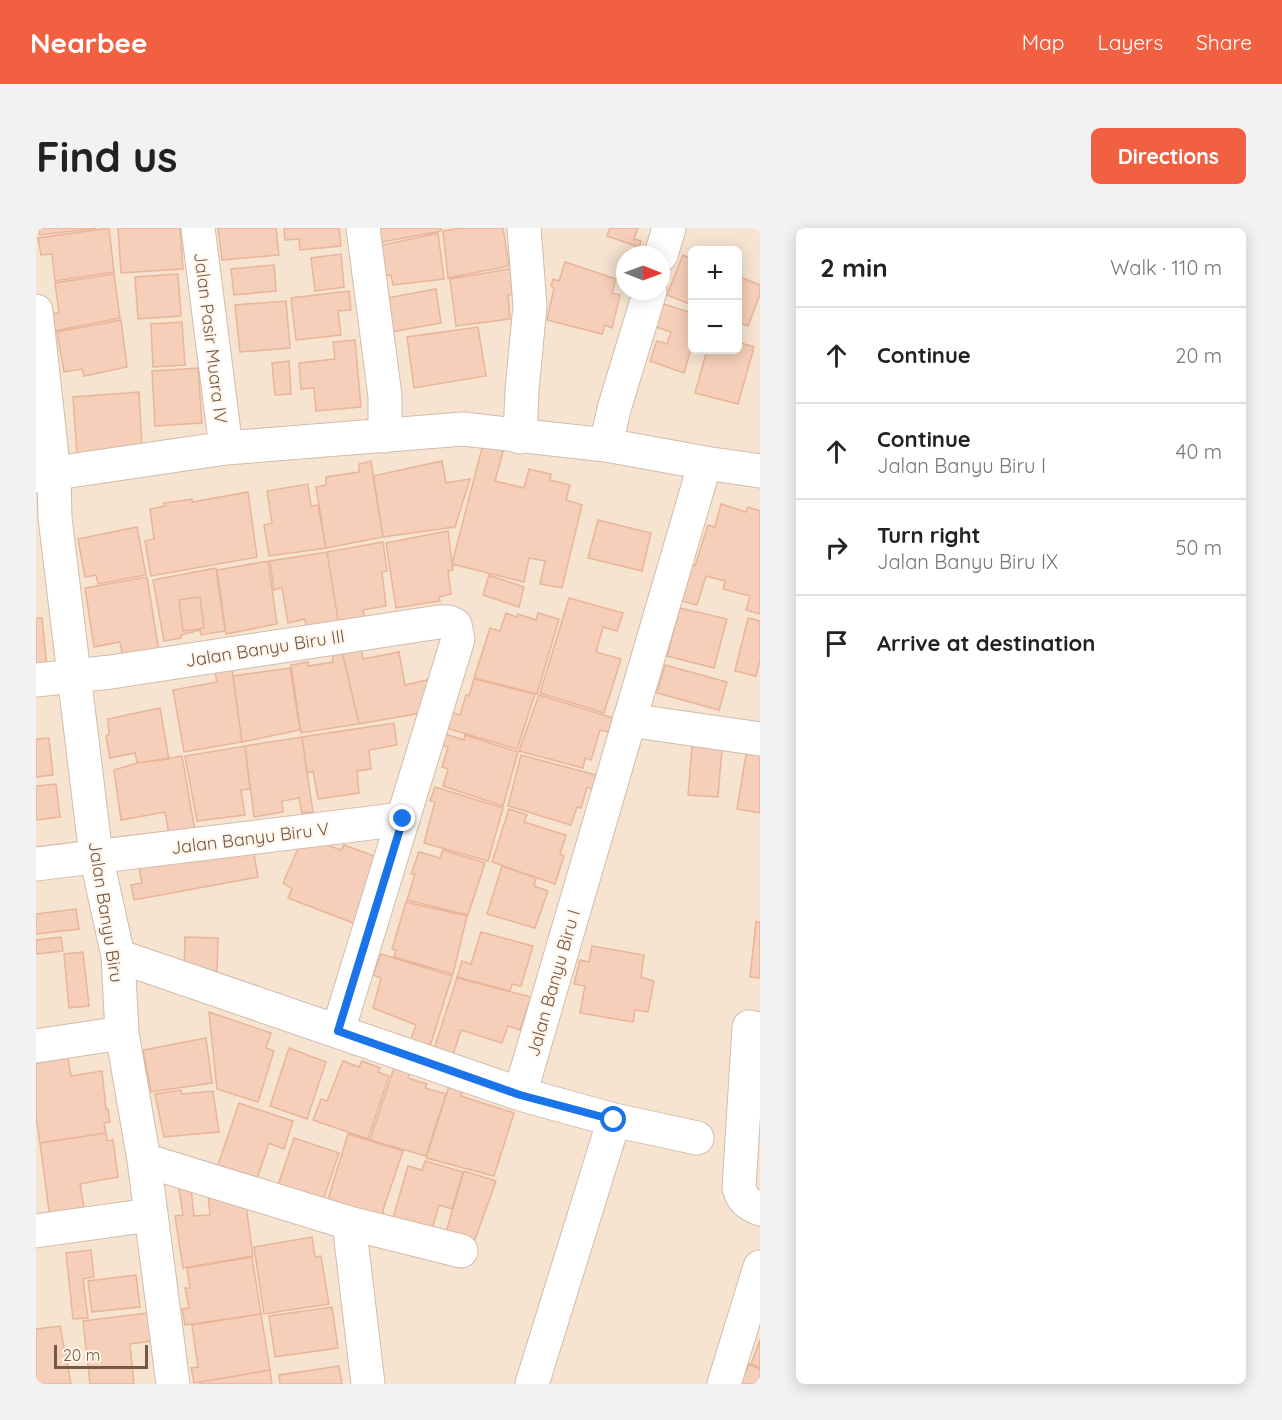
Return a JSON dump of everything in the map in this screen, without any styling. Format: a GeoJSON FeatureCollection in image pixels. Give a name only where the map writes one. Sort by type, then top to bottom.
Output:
{"type":"FeatureCollection","features":[{"type":"Feature","properties":{"kind":"street","name":"Jalan Pasir Muara IV"},"geometry":{"type":"LineString","coordinates":[[198,228],[225,448]]}},
{"type":"Feature","properties":{"kind":"street"},"geometry":{"type":"LineString","coordinates":[[363,228],[385,396],[386,436]]}},
{"type":"Feature","properties":{"kind":"street"},"geometry":{"type":"LineString","coordinates":[[520,437],[530,306],[524,228]]}},
{"type":"Feature","properties":{"kind":"street"},"geometry":{"type":"LineString","coordinates":[[664,246],[669,228]]}},
{"type":"Feature","properties":{"kind":"street"},"geometry":{"type":"LineString","coordinates":[[606,445],[614,409],[647,300]]}},
{"type":"Feature","properties":{"kind":"street","name":"Jalan Banyu Biru"},"geometry":{"type":"LineString","coordinates":[[36,311],[45,475],[55,518],[96,856],[118,956],[122,1033],[144,1160],[173,1384]]}},
{"type":"Feature","properties":{"kind":"street"},"geometry":{"type":"LineString","coordinates":[[45,475],[225,448],[463,429],[606,445],[705,464],[760,471]]}},
{"type":"Feature","properties":{"kind":"street","name":"Jalan Banyu Biru I"},"geometry":{"type":"LineString","coordinates":[[520,1095],[705,464]]}},
{"type":"Feature","properties":{"kind":"street","name":"Jalan Banyu Biru III"},"geometry":{"type":"LineString","coordinates":[[36,680],[111,672],[439,621],[455,625],[458,639],[403,819]]}},
{"type":"Feature","properties":{"kind":"street"},"geometry":{"type":"LineString","coordinates":[[629,720],[760,739]]}},
{"type":"Feature","properties":{"kind":"street"},"geometry":{"type":"LineString","coordinates":[[338,1031],[403,819]]}},
{"type":"Feature","properties":{"kind":"street","name":"Jalan Banyu Biru V"},"geometry":{"type":"LineString","coordinates":[[36,864],[403,819]]}},
{"type":"Feature","properties":{"kind":"street"},"geometry":{"type":"LineString","coordinates":[[118,956],[520,1095],[614,1120],[697,1138]]}},
{"type":"Feature","properties":{"kind":"street"},"geometry":{"type":"LineString","coordinates":[[756,1021],[739,1188],[742,1198],[748,1204],[760,1209]]}},
{"type":"Feature","properties":{"kind":"street"},"geometry":{"type":"LineString","coordinates":[[36,1046],[122,1033]]}},
{"type":"Feature","properties":{"kind":"street"},"geometry":{"type":"LineString","coordinates":[[532,1384],[614,1120]]}},
{"type":"Feature","properties":{"kind":"street"},"geometry":{"type":"LineString","coordinates":[[144,1160],[349,1223],[461,1251]]}},
{"type":"Feature","properties":{"kind":"street"},"geometry":{"type":"LineString","coordinates":[[36,1231],[150,1215]]}},
{"type":"Feature","properties":{"kind":"street"},"geometry":{"type":"LineString","coordinates":[[349,1223],[368,1384]]}},
{"type":"Feature","properties":{"kind":"street"},"geometry":{"type":"LineString","coordinates":[[724,1384],[760,1267]]}},
{"type":"Feature","properties":{"kind":"shaded area"},"geometry":{"type":"Polygon","coordinates":[[[36,228],[760,228],[760,1384],[36,1384],[36,228]]]}},
{"type":"Feature","properties":{"kind":"building"},"geometry":{"type":"Polygon","coordinates":[[[39,228],[97,228],[40,235],[39,228]]]}},
{"type":"Feature","properties":{"kind":"building"},"geometry":{"type":"Polygon","coordinates":[[[109,228],[114,272],[55,281],[52,254],[41,255],[38,238],[109,228]]]}},
{"type":"Feature","properties":{"kind":"building"},"geometry":{"type":"Polygon","coordinates":[[[118,228],[180,228],[183,269],[121,273],[118,228]]]}},
{"type":"Feature","properties":{"kind":"building"},"geometry":{"type":"Polygon","coordinates":[[[218,228],[276,228],[279,255],[222,260],[218,228]]]}},
{"type":"Feature","properties":{"kind":"building"},"geometry":{"type":"Polygon","coordinates":[[[284,228],[339,228],[341,246],[300,250],[299,239],[285,240],[284,228]]]}},
{"type":"Feature","properties":{"kind":"building"},"geometry":{"type":"Polygon","coordinates":[[[375,228],[441,228],[441,231],[377,243],[375,228]]]}},
{"type":"Feature","properties":{"kind":"building"},"geometry":{"type":"Polygon","coordinates":[[[461,228],[503,228],[509,266],[448,278],[443,231],[461,228]]]}},
{"type":"Feature","properties":{"kind":"building"},"geometry":{"type":"Polygon","coordinates":[[[610,228],[638,228],[634,239],[641,241],[639,246],[636,246],[607,236],[610,228]]]}},
{"type":"Feature","properties":{"kind":"building"},"geometry":{"type":"Polygon","coordinates":[[[438,233],[444,279],[393,285],[391,275],[385,276],[379,246],[438,233]]]}},
{"type":"Feature","properties":{"kind":"building"},"geometry":{"type":"Polygon","coordinates":[[[341,254],[344,287],[315,291],[311,258],[341,254]]]}},
{"type":"Feature","properties":{"kind":"building"},"geometry":{"type":"Polygon","coordinates":[[[683,255],[688,257],[688,303],[670,296],[670,288],[683,255]]]}},
{"type":"Feature","properties":{"kind":"building"},"geometry":{"type":"Polygon","coordinates":[[[565,262],[616,279],[612,293],[616,294],[616,300],[619,300],[612,328],[605,325],[602,334],[547,320],[554,288],[551,286],[553,279],[559,281],[565,262]]]}},
{"type":"Feature","properties":{"kind":"building"},"geometry":{"type":"Polygon","coordinates":[[[274,265],[276,291],[234,295],[231,269],[274,265]]]}},
{"type":"Feature","properties":{"kind":"building"},"geometry":{"type":"Polygon","coordinates":[[[514,268],[513,294],[508,295],[510,319],[456,326],[450,279],[514,268]]]}},
{"type":"Feature","properties":{"kind":"building"},"geometry":{"type":"Polygon","coordinates":[[[114,274],[120,318],[54,331],[52,314],[59,313],[55,283],[114,274]]]}},
{"type":"Feature","properties":{"kind":"building"},"geometry":{"type":"Polygon","coordinates":[[[178,274],[181,316],[138,319],[135,277],[178,274]]]}},
{"type":"Feature","properties":{"kind":"building"},"geometry":{"type":"Polygon","coordinates":[[[742,278],[760,285],[760,294],[748,326],[742,324],[742,278]]]}},
{"type":"Feature","properties":{"kind":"building"},"geometry":{"type":"Polygon","coordinates":[[[436,289],[441,323],[391,332],[387,298],[436,289]]]}},
{"type":"Feature","properties":{"kind":"building"},"geometry":{"type":"Polygon","coordinates":[[[349,291],[351,310],[338,311],[341,335],[296,340],[291,298],[349,291]]]}},
{"type":"Feature","properties":{"kind":"building"},"geometry":{"type":"Polygon","coordinates":[[[286,301],[290,348],[240,352],[235,305],[286,301]]]}},
{"type":"Feature","properties":{"kind":"building"},"geometry":{"type":"Polygon","coordinates":[[[661,303],[688,312],[690,354],[684,373],[650,361],[657,341],[667,344],[671,332],[653,326],[661,303]]]}},
{"type":"Feature","properties":{"kind":"building"},"geometry":{"type":"Polygon","coordinates":[[[121,320],[127,367],[84,376],[82,369],[64,372],[57,332],[121,320]]]}},
{"type":"Feature","properties":{"kind":"building"},"geometry":{"type":"Polygon","coordinates":[[[182,322],[185,365],[153,367],[151,324],[182,322]]]}},
{"type":"Feature","properties":{"kind":"building"},"geometry":{"type":"Polygon","coordinates":[[[478,327],[486,376],[414,388],[407,337],[478,327]]]}},
{"type":"Feature","properties":{"kind":"building"},"geometry":{"type":"Polygon","coordinates":[[[355,340],[361,407],[316,411],[314,388],[301,389],[299,363],[335,359],[333,342],[355,340]]]}},
{"type":"Feature","properties":{"kind":"building"},"geometry":{"type":"Polygon","coordinates":[[[742,343],[754,347],[738,404],[695,393],[706,354],[742,354],[742,343]]]}},
{"type":"Feature","properties":{"kind":"building"},"geometry":{"type":"Polygon","coordinates":[[[289,361],[291,394],[275,395],[272,363],[289,361]]]}},
{"type":"Feature","properties":{"kind":"building"},"geometry":{"type":"Polygon","coordinates":[[[198,368],[202,423],[155,426],[152,371],[198,368]]]}},
{"type":"Feature","properties":{"kind":"building"},"geometry":{"type":"Polygon","coordinates":[[[139,392],[142,449],[77,454],[73,397],[139,392]]]}},
{"type":"Feature","properties":{"kind":"building"},"geometry":{"type":"Polygon","coordinates":[[[483,444],[504,448],[495,481],[524,488],[529,469],[551,474],[550,480],[570,485],[566,500],[582,505],[562,588],[540,584],[545,561],[529,558],[524,582],[452,564],[483,444]]]}},
{"type":"Feature","properties":{"kind":"building"},"geometry":{"type":"Polygon","coordinates":[[[371,461],[383,537],[326,548],[316,487],[326,485],[326,477],[359,472],[359,464],[371,461]]]}},
{"type":"Feature","properties":{"kind":"building"},"geometry":{"type":"Polygon","coordinates":[[[442,461],[446,483],[470,479],[455,527],[383,537],[373,476],[442,461]]]}},
{"type":"Feature","properties":{"kind":"building"},"geometry":{"type":"Polygon","coordinates":[[[308,484],[311,506],[318,505],[326,548],[269,556],[264,525],[272,523],[267,491],[308,484]]]}},
{"type":"Feature","properties":{"kind":"building"},"geometry":{"type":"Polygon","coordinates":[[[248,492],[257,557],[151,576],[145,541],[154,539],[150,509],[165,506],[164,503],[192,499],[192,502],[248,492]]]}},
{"type":"Feature","properties":{"kind":"building"},"geometry":{"type":"Polygon","coordinates":[[[721,504],[746,512],[748,507],[760,511],[760,614],[746,610],[750,596],[723,589],[725,581],[706,576],[697,605],[674,599],[685,563],[695,566],[708,525],[715,527],[721,504]]]}},
{"type":"Feature","properties":{"kind":"building"},"geometry":{"type":"Polygon","coordinates":[[[598,520],[651,533],[642,571],[588,558],[598,520]]]}},
{"type":"Feature","properties":{"kind":"building"},"geometry":{"type":"Polygon","coordinates":[[[137,527],[146,575],[98,584],[96,575],[85,577],[78,539],[137,527]]]}},
{"type":"Feature","properties":{"kind":"building"},"geometry":{"type":"Polygon","coordinates":[[[448,531],[453,570],[448,571],[451,594],[439,597],[440,601],[396,608],[386,543],[448,531]]]}},
{"type":"Feature","properties":{"kind":"building"},"geometry":{"type":"Polygon","coordinates":[[[383,542],[387,571],[382,572],[386,606],[363,610],[364,617],[339,626],[327,552],[383,542]]]}},
{"type":"Feature","properties":{"kind":"building"},"geometry":{"type":"Polygon","coordinates":[[[327,552],[339,626],[321,629],[320,623],[306,626],[305,619],[288,623],[282,588],[274,590],[270,561],[327,552]]]}},
{"type":"Feature","properties":{"kind":"building"},"geometry":{"type":"Polygon","coordinates":[[[268,561],[277,624],[226,634],[217,570],[268,561]]]}},
{"type":"Feature","properties":{"kind":"building"},"geometry":{"type":"Polygon","coordinates":[[[216,568],[225,631],[201,635],[200,630],[181,635],[181,638],[164,641],[153,580],[216,568]]]}},
{"type":"Feature","properties":{"kind":"building"},"geometry":{"type":"Polygon","coordinates":[[[489,575],[524,587],[519,607],[483,595],[489,575]]]}},
{"type":"Feature","properties":{"kind":"building"},"geometry":{"type":"Polygon","coordinates":[[[147,577],[159,652],[123,659],[120,642],[94,647],[85,588],[147,577]]]}},
{"type":"Feature","properties":{"kind":"building"},"geometry":{"type":"Polygon","coordinates":[[[200,597],[204,628],[183,631],[179,600],[200,597]]]}},
{"type":"Feature","properties":{"kind":"building"},"geometry":{"type":"Polygon","coordinates":[[[569,598],[623,613],[617,631],[603,627],[596,652],[621,659],[604,713],[540,693],[569,598]]]}},
{"type":"Feature","properties":{"kind":"building"},"geometry":{"type":"Polygon","coordinates":[[[680,608],[727,619],[714,668],[667,656],[680,608]]]}},
{"type":"Feature","properties":{"kind":"building"},"geometry":{"type":"Polygon","coordinates":[[[506,613],[536,620],[538,613],[559,619],[537,694],[474,678],[490,628],[500,631],[506,613]]]}},
{"type":"Feature","properties":{"kind":"building"},"geometry":{"type":"Polygon","coordinates":[[[36,618],[42,618],[48,677],[36,678],[36,618]]]}},
{"type":"Feature","properties":{"kind":"building"},"geometry":{"type":"Polygon","coordinates":[[[748,618],[760,621],[760,660],[756,676],[735,671],[748,618]]]}},
{"type":"Feature","properties":{"kind":"building"},"geometry":{"type":"Polygon","coordinates":[[[361,647],[363,659],[399,652],[405,685],[431,679],[421,713],[359,724],[342,651],[361,647]]]}},
{"type":"Feature","properties":{"kind":"building"},"geometry":{"type":"Polygon","coordinates":[[[342,651],[359,724],[301,733],[291,665],[308,662],[308,666],[333,662],[332,653],[342,651]]]}},
{"type":"Feature","properties":{"kind":"building"},"geometry":{"type":"Polygon","coordinates":[[[665,665],[727,682],[719,710],[657,693],[665,665]]]}},
{"type":"Feature","properties":{"kind":"building"},"geometry":{"type":"Polygon","coordinates":[[[290,668],[300,730],[242,742],[233,676],[290,668]]]}},
{"type":"Feature","properties":{"kind":"building"},"geometry":{"type":"Polygon","coordinates":[[[232,669],[242,742],[184,752],[173,690],[217,682],[215,672],[232,669]]]}},
{"type":"Feature","properties":{"kind":"building"},"geometry":{"type":"Polygon","coordinates":[[[474,679],[535,694],[517,749],[446,728],[451,712],[460,715],[474,679]]]}},
{"type":"Feature","properties":{"kind":"building"},"geometry":{"type":"Polygon","coordinates":[[[539,695],[613,718],[609,732],[600,730],[591,760],[585,758],[583,768],[519,751],[539,695]]]}},
{"type":"Feature","properties":{"kind":"building"},"geometry":{"type":"Polygon","coordinates":[[[160,708],[169,759],[137,763],[135,753],[110,758],[106,736],[109,735],[108,719],[160,708]]]}},
{"type":"Feature","properties":{"kind":"building"},"geometry":{"type":"Polygon","coordinates":[[[394,723],[397,745],[369,750],[371,769],[357,771],[359,793],[318,799],[313,771],[307,773],[302,737],[394,723]]]}},
{"type":"Feature","properties":{"kind":"building"},"geometry":{"type":"Polygon","coordinates":[[[445,734],[464,740],[465,735],[518,752],[503,806],[443,786],[448,769],[442,767],[448,747],[441,745],[445,734]]]}},
{"type":"Feature","properties":{"kind":"building"},"geometry":{"type":"Polygon","coordinates":[[[693,734],[723,737],[718,797],[688,795],[693,734]]]}},
{"type":"Feature","properties":{"kind":"building"},"geometry":{"type":"Polygon","coordinates":[[[302,737],[313,812],[302,813],[299,798],[282,801],[283,812],[254,817],[245,746],[302,737]]]}},
{"type":"Feature","properties":{"kind":"building"},"geometry":{"type":"Polygon","coordinates":[[[49,738],[53,775],[36,777],[36,739],[49,738]]]}},
{"type":"Feature","properties":{"kind":"building"},"geometry":{"type":"Polygon","coordinates":[[[748,742],[760,744],[760,813],[737,809],[748,742]]]}},
{"type":"Feature","properties":{"kind":"building"},"geometry":{"type":"Polygon","coordinates":[[[245,746],[250,789],[241,790],[245,815],[197,821],[185,756],[245,746]]]}},
{"type":"Feature","properties":{"kind":"building"},"geometry":{"type":"Polygon","coordinates":[[[521,755],[596,775],[592,789],[587,787],[581,808],[577,807],[571,825],[508,806],[521,755]]]}},
{"type":"Feature","properties":{"kind":"building"},"geometry":{"type":"Polygon","coordinates":[[[182,756],[195,831],[169,834],[165,812],[121,820],[114,770],[137,763],[182,756]]]}},
{"type":"Feature","properties":{"kind":"building"},"geometry":{"type":"Polygon","coordinates":[[[56,784],[60,817],[36,820],[36,786],[56,784]]]}},
{"type":"Feature","properties":{"kind":"building"},"geometry":{"type":"Polygon","coordinates":[[[435,787],[503,808],[488,861],[424,843],[435,802],[430,801],[435,787]]]}},
{"type":"Feature","properties":{"kind":"building"},"geometry":{"type":"Polygon","coordinates":[[[509,809],[527,815],[524,822],[566,835],[560,854],[564,856],[555,884],[492,862],[509,809]]]}},
{"type":"Feature","properties":{"kind":"building"},"geometry":{"type":"Polygon","coordinates":[[[316,841],[341,850],[344,845],[382,859],[361,926],[288,898],[292,889],[283,883],[301,842],[313,847],[316,841]]]}},
{"type":"Feature","properties":{"kind":"building"},"geometry":{"type":"Polygon","coordinates":[[[253,848],[258,877],[134,900],[131,885],[142,883],[139,868],[253,848]]]}},
{"type":"Feature","properties":{"kind":"building"},"geometry":{"type":"Polygon","coordinates":[[[443,850],[485,863],[468,915],[407,900],[415,874],[411,874],[419,852],[440,858],[443,850]]]}},
{"type":"Feature","properties":{"kind":"building"},"geometry":{"type":"Polygon","coordinates":[[[502,866],[536,878],[534,886],[548,891],[535,928],[487,914],[502,866]]]}},
{"type":"Feature","properties":{"kind":"building"},"geometry":{"type":"Polygon","coordinates":[[[406,902],[467,916],[453,974],[394,957],[396,950],[392,949],[406,902]]]}},
{"type":"Feature","properties":{"kind":"building"},"geometry":{"type":"Polygon","coordinates":[[[76,909],[79,929],[36,934],[36,914],[76,909]]]}},
{"type":"Feature","properties":{"kind":"building"},"geometry":{"type":"Polygon","coordinates":[[[756,922],[760,922],[760,978],[750,977],[756,922]]]}},
{"type":"Feature","properties":{"kind":"building"},"geometry":{"type":"Polygon","coordinates":[[[481,932],[533,946],[521,986],[512,984],[510,991],[457,977],[462,961],[471,964],[481,932]]]}},
{"type":"Feature","properties":{"kind":"building"},"geometry":{"type":"Polygon","coordinates":[[[61,937],[63,951],[36,954],[36,940],[61,937]]]}},
{"type":"Feature","properties":{"kind":"building"},"geometry":{"type":"Polygon","coordinates":[[[185,937],[218,938],[217,971],[184,970],[185,937]]]}},
{"type":"Feature","properties":{"kind":"building"},"geometry":{"type":"Polygon","coordinates":[[[592,946],[644,955],[641,977],[654,981],[648,1012],[635,1010],[633,1022],[580,1013],[585,986],[574,984],[580,960],[589,962],[592,946]]]}},
{"type":"Feature","properties":{"kind":"building"},"geometry":{"type":"Polygon","coordinates":[[[83,952],[89,1006],[69,1008],[64,954],[83,952]]]}},
{"type":"Feature","properties":{"kind":"building"},"geometry":{"type":"Polygon","coordinates":[[[381,954],[452,976],[430,1046],[411,1039],[416,1025],[373,1008],[381,978],[373,975],[381,954]]]}},
{"type":"Feature","properties":{"kind":"building"},"geometry":{"type":"Polygon","coordinates":[[[457,978],[531,997],[520,1030],[508,1026],[502,1043],[461,1030],[453,1055],[434,1049],[457,978]]]}},
{"type":"Feature","properties":{"kind":"building"},"geometry":{"type":"Polygon","coordinates":[[[209,1012],[271,1033],[266,1048],[274,1051],[258,1102],[217,1089],[209,1012]]]}},
{"type":"Feature","properties":{"kind":"building"},"geometry":{"type":"Polygon","coordinates":[[[206,1038],[212,1083],[151,1092],[143,1050],[206,1038]]]}},
{"type":"Feature","properties":{"kind":"building"},"geometry":{"type":"Polygon","coordinates":[[[289,1048],[326,1062],[307,1119],[270,1106],[289,1048]]]}},
{"type":"Feature","properties":{"kind":"building"},"geometry":{"type":"Polygon","coordinates":[[[68,1058],[71,1076],[102,1071],[106,1109],[108,1109],[110,1122],[104,1123],[106,1133],[40,1143],[36,1117],[36,1063],[68,1058]]]}},
{"type":"Feature","properties":{"kind":"building"},"geometry":{"type":"Polygon","coordinates":[[[343,1061],[359,1067],[362,1061],[380,1068],[378,1072],[389,1076],[368,1139],[313,1120],[321,1099],[327,1101],[343,1061]]]}},
{"type":"Feature","properties":{"kind":"building"},"geometry":{"type":"Polygon","coordinates":[[[395,1065],[411,1070],[408,1078],[427,1084],[425,1088],[446,1094],[426,1156],[370,1140],[395,1065]]]}},
{"type":"Feature","properties":{"kind":"building"},"geometry":{"type":"Polygon","coordinates":[[[450,1083],[463,1088],[461,1096],[514,1113],[494,1176],[426,1158],[450,1083]]]}},
{"type":"Feature","properties":{"kind":"building"},"geometry":{"type":"Polygon","coordinates":[[[181,1090],[182,1094],[213,1091],[219,1132],[164,1137],[155,1094],[181,1090]]]}},
{"type":"Feature","properties":{"kind":"building"},"geometry":{"type":"Polygon","coordinates":[[[239,1103],[293,1121],[284,1149],[269,1143],[256,1182],[217,1168],[239,1103]]]}},
{"type":"Feature","properties":{"kind":"building"},"geometry":{"type":"Polygon","coordinates":[[[106,1133],[107,1141],[113,1140],[118,1177],[80,1184],[85,1213],[50,1218],[40,1143],[106,1133]]]}},
{"type":"Feature","properties":{"kind":"building"},"geometry":{"type":"Polygon","coordinates":[[[348,1134],[403,1151],[383,1210],[384,1215],[325,1209],[348,1134]]]}},
{"type":"Feature","properties":{"kind":"building"},"geometry":{"type":"Polygon","coordinates":[[[294,1138],[339,1153],[322,1203],[277,1188],[294,1138]]]}},
{"type":"Feature","properties":{"kind":"building"},"geometry":{"type":"Polygon","coordinates":[[[425,1161],[463,1172],[452,1209],[439,1205],[432,1229],[393,1218],[408,1166],[422,1170],[425,1161]]]}},
{"type":"Feature","properties":{"kind":"building"},"geometry":{"type":"Polygon","coordinates":[[[464,1171],[496,1181],[473,1245],[443,1242],[464,1171]]]}},
{"type":"Feature","properties":{"kind":"building"},"geometry":{"type":"Polygon","coordinates":[[[191,1188],[194,1216],[210,1215],[208,1193],[246,1205],[253,1256],[183,1268],[175,1216],[183,1215],[179,1189],[191,1188]]]}},
{"type":"Feature","properties":{"kind":"building"},"geometry":{"type":"Polygon","coordinates":[[[312,1237],[315,1257],[321,1256],[329,1304],[264,1314],[254,1247],[312,1237]]]}},
{"type":"Feature","properties":{"kind":"building"},"geometry":{"type":"Polygon","coordinates":[[[91,1250],[94,1277],[83,1279],[88,1318],[73,1319],[66,1253],[91,1250]]]}},
{"type":"Feature","properties":{"kind":"building"},"geometry":{"type":"Polygon","coordinates":[[[252,1257],[261,1314],[185,1325],[182,1309],[189,1308],[185,1288],[190,1288],[187,1268],[252,1257]]]}},
{"type":"Feature","properties":{"kind":"building"},"geometry":{"type":"Polygon","coordinates":[[[136,1275],[140,1307],[92,1312],[88,1281],[136,1275]]]}},
{"type":"Feature","properties":{"kind":"building"},"geometry":{"type":"Polygon","coordinates":[[[332,1307],[338,1348],[275,1357],[269,1316],[332,1307]]]}},
{"type":"Feature","properties":{"kind":"building"},"geometry":{"type":"Polygon","coordinates":[[[148,1313],[151,1341],[130,1344],[134,1384],[90,1384],[83,1321],[148,1313]]]}},
{"type":"Feature","properties":{"kind":"building"},"geometry":{"type":"Polygon","coordinates":[[[261,1314],[270,1370],[194,1383],[191,1368],[198,1367],[192,1325],[261,1314]]]}},
{"type":"Feature","properties":{"kind":"building"},"geometry":{"type":"Polygon","coordinates":[[[60,1326],[71,1384],[36,1384],[36,1329],[60,1326]]]}},
{"type":"Feature","properties":{"kind":"building"},"geometry":{"type":"Polygon","coordinates":[[[760,1340],[760,1368],[751,1364],[760,1340]]]}},
{"type":"Feature","properties":{"kind":"building"},"geometry":{"type":"Polygon","coordinates":[[[749,1364],[760,1369],[760,1384],[740,1384],[749,1364]]]}},
{"type":"Feature","properties":{"kind":"building"},"geometry":{"type":"Polygon","coordinates":[[[339,1366],[342,1384],[280,1384],[279,1375],[339,1366]]]}},
{"type":"Feature","properties":{"kind":"building"},"geometry":{"type":"Polygon","coordinates":[[[270,1370],[272,1384],[200,1384],[200,1382],[270,1370]]]}},
{"type":"Feature","properties":{"kind":"route"},"geometry":{"type":"LineString","coordinates":[[403,819],[338,1031],[520,1095],[614,1120]]}}]}
